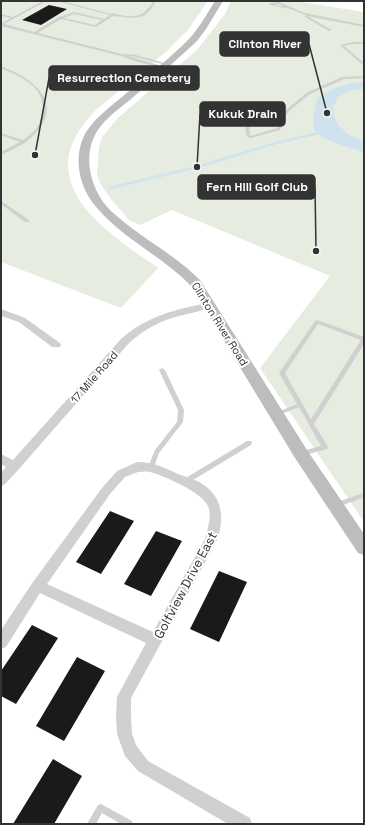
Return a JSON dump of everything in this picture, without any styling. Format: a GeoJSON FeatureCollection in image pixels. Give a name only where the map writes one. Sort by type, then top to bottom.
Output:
{"type":"FeatureCollection","features":[{"type":"Feature","properties":{"kind":"street","name":"Clinton River Road"},"geometry":{"type":"LineString","coordinates":[[220,1],[197,36],[114,108],[92,132],[84,154],[86,177],[94,197],[107,213],[130,232],[171,260],[185,272],[194,283],[301,454],[364,548]]}},
{"type":"Feature","properties":{"kind":"street","name":"17 Mile Road"},"geometry":{"type":"LineString","coordinates":[[1,481],[125,341],[138,329],[161,317],[208,306]]}},
{"type":"Feature","properties":{"kind":"street"},"geometry":{"type":"LineString","coordinates":[[1,312],[22,320],[56,345]]}},
{"type":"Feature","properties":{"kind":"street"},"geometry":{"type":"LineString","coordinates":[[1,459],[14,466]]}},
{"type":"Feature","properties":{"kind":"street","name":"Golfview Drive East"},"geometry":{"type":"LineString","coordinates":[[3,635],[118,477],[133,468],[151,467],[186,481],[199,488],[210,498],[216,510],[216,524],[211,540],[124,697],[123,727],[126,742],[136,759],[153,773],[244,824]]}},
{"type":"Feature","properties":{"kind":"street"},"geometry":{"type":"LineString","coordinates":[[38,586],[155,640]]}},
{"type":"Feature","properties":{"kind":"lane"},"geometry":{"type":"LineString","coordinates":[[2,25],[45,1]]}},
{"type":"Feature","properties":{"kind":"lane"},"geometry":{"type":"LineString","coordinates":[[58,1],[128,17],[141,16],[145,14],[155,1]]}},
{"type":"Feature","properties":{"kind":"lane"},"geometry":{"type":"LineString","coordinates":[[289,8],[270,4],[279,3],[304,14],[330,30]]}},
{"type":"Feature","properties":{"kind":"lane"},"geometry":{"type":"LineString","coordinates":[[35,33],[60,18],[74,13],[105,20]]}},
{"type":"Feature","properties":{"kind":"lane"},"geometry":{"type":"LineString","coordinates":[[60,18],[96,26],[114,14]]}},
{"type":"Feature","properties":{"kind":"lane"},"geometry":{"type":"LineString","coordinates":[[304,14],[364,26]]}},
{"type":"Feature","properties":{"kind":"lane"},"geometry":{"type":"LineString","coordinates":[[1,15],[13,18]]}},
{"type":"Feature","properties":{"kind":"lane"},"geometry":{"type":"LineString","coordinates":[[2,25],[122,55],[136,56],[164,65]]}},
{"type":"Feature","properties":{"kind":"lane"},"geometry":{"type":"LineString","coordinates":[[364,43],[342,45],[364,65]]}},
{"type":"Feature","properties":{"kind":"lane"},"geometry":{"type":"LineString","coordinates":[[1,67],[22,76],[33,83],[40,91],[46,109],[34,134],[24,142],[1,154]]}},
{"type":"Feature","properties":{"kind":"lane"},"geometry":{"type":"LineString","coordinates":[[258,112],[247,126],[248,135],[250,137],[279,129],[284,115],[288,110],[309,93],[343,78],[364,77]]}},
{"type":"Feature","properties":{"kind":"lane"},"geometry":{"type":"LineString","coordinates":[[1,134],[24,142]]}},
{"type":"Feature","properties":{"kind":"lane"},"geometry":{"type":"LineString","coordinates":[[1,202],[27,221]]}},
{"type":"Feature","properties":{"kind":"lane"},"geometry":{"type":"LineString","coordinates":[[301,454],[325,447],[299,405],[282,373],[317,322],[364,339],[311,424]]}},
{"type":"Feature","properties":{"kind":"lane"},"geometry":{"type":"LineString","coordinates":[[151,467],[157,452],[180,422],[181,410],[162,370]]}},
{"type":"Feature","properties":{"kind":"lane"},"geometry":{"type":"LineString","coordinates":[[276,414],[299,405]]}},
{"type":"Feature","properties":{"kind":"lane"},"geometry":{"type":"LineString","coordinates":[[186,481],[248,443]]}},
{"type":"Feature","properties":{"kind":"lane"},"geometry":{"type":"LineString","coordinates":[[335,505],[364,495]]}},
{"type":"Feature","properties":{"kind":"lane"},"geometry":{"type":"LineString","coordinates":[[91,824],[101,808],[129,824]]}},
{"type":"Feature","properties":{"kind":"shaded area"},"geometry":{"type":"Polygon","coordinates":[[[1,1],[208,1],[187,31],[168,50],[97,109],[77,134],[69,158],[70,180],[80,200],[95,219],[114,237],[158,268],[121,308],[1,262],[1,1]]]}},
{"type":"Feature","properties":{"kind":"shaded area"},"geometry":{"type":"Polygon","coordinates":[[[231,1],[295,1],[364,12],[364,522],[260,368],[330,276],[172,210],[140,225],[129,220],[111,199],[100,183],[97,174],[99,147],[102,137],[118,118],[197,50],[225,14],[231,1]]]}},
{"type":"Feature","properties":{"kind":"water"},"geometry":{"type":"Polygon","coordinates":[[[364,82],[364,89],[350,91],[340,97],[335,104],[334,112],[336,121],[342,129],[352,136],[364,141],[364,152],[336,143],[322,136],[314,129],[313,122],[317,98],[328,91],[339,87],[364,82]]]}},
{"type":"Feature","properties":{"kind":"building"},"geometry":{"type":"Polygon","coordinates":[[[49,5],[67,9],[41,25],[22,20],[49,5]]]}},
{"type":"Feature","properties":{"kind":"building"},"geometry":{"type":"Polygon","coordinates":[[[110,511],[134,521],[101,574],[76,562],[110,511]]]}},
{"type":"Feature","properties":{"kind":"building"},"geometry":{"type":"Polygon","coordinates":[[[156,531],[182,541],[151,596],[124,584],[156,531]]]}},
{"type":"Feature","properties":{"kind":"building"},"geometry":{"type":"Polygon","coordinates":[[[219,571],[247,582],[219,642],[190,629],[219,571]]]}},
{"type":"Feature","properties":{"kind":"building"},"geometry":{"type":"Polygon","coordinates":[[[32,625],[58,638],[16,704],[1,696],[1,671],[32,625]]]}},
{"type":"Feature","properties":{"kind":"building"},"geometry":{"type":"Polygon","coordinates":[[[77,657],[105,671],[64,741],[36,726],[77,657]]]}},
{"type":"Feature","properties":{"kind":"building"},"geometry":{"type":"Polygon","coordinates":[[[53,759],[82,776],[54,824],[13,824],[53,759]]]}},
{"type":"Feature","properties":{"kind":"waterway"},"geometry":{"type":"LineString","coordinates":[[310,135],[319,133]]}},
{"type":"Feature","properties":{"kind":"waterway"},"geometry":{"type":"LineString","coordinates":[[110,188],[197,167],[276,143],[314,134]]}},
{"type":"Feature","properties":{"kind":"place","name":"Clinton River"},"geometry":{"type":"Point","coordinates":[327,113]}},
{"type":"Feature","properties":{"kind":"place","name":"Resurrection Cemetery"},"geometry":{"type":"Point","coordinates":[35,155]}},
{"type":"Feature","properties":{"kind":"place","name":"Kukuk Drain"},"geometry":{"type":"Point","coordinates":[197,167]}},
{"type":"Feature","properties":{"kind":"place","name":"Fern Hill Golf Club"},"geometry":{"type":"Point","coordinates":[316,251]}}]}
